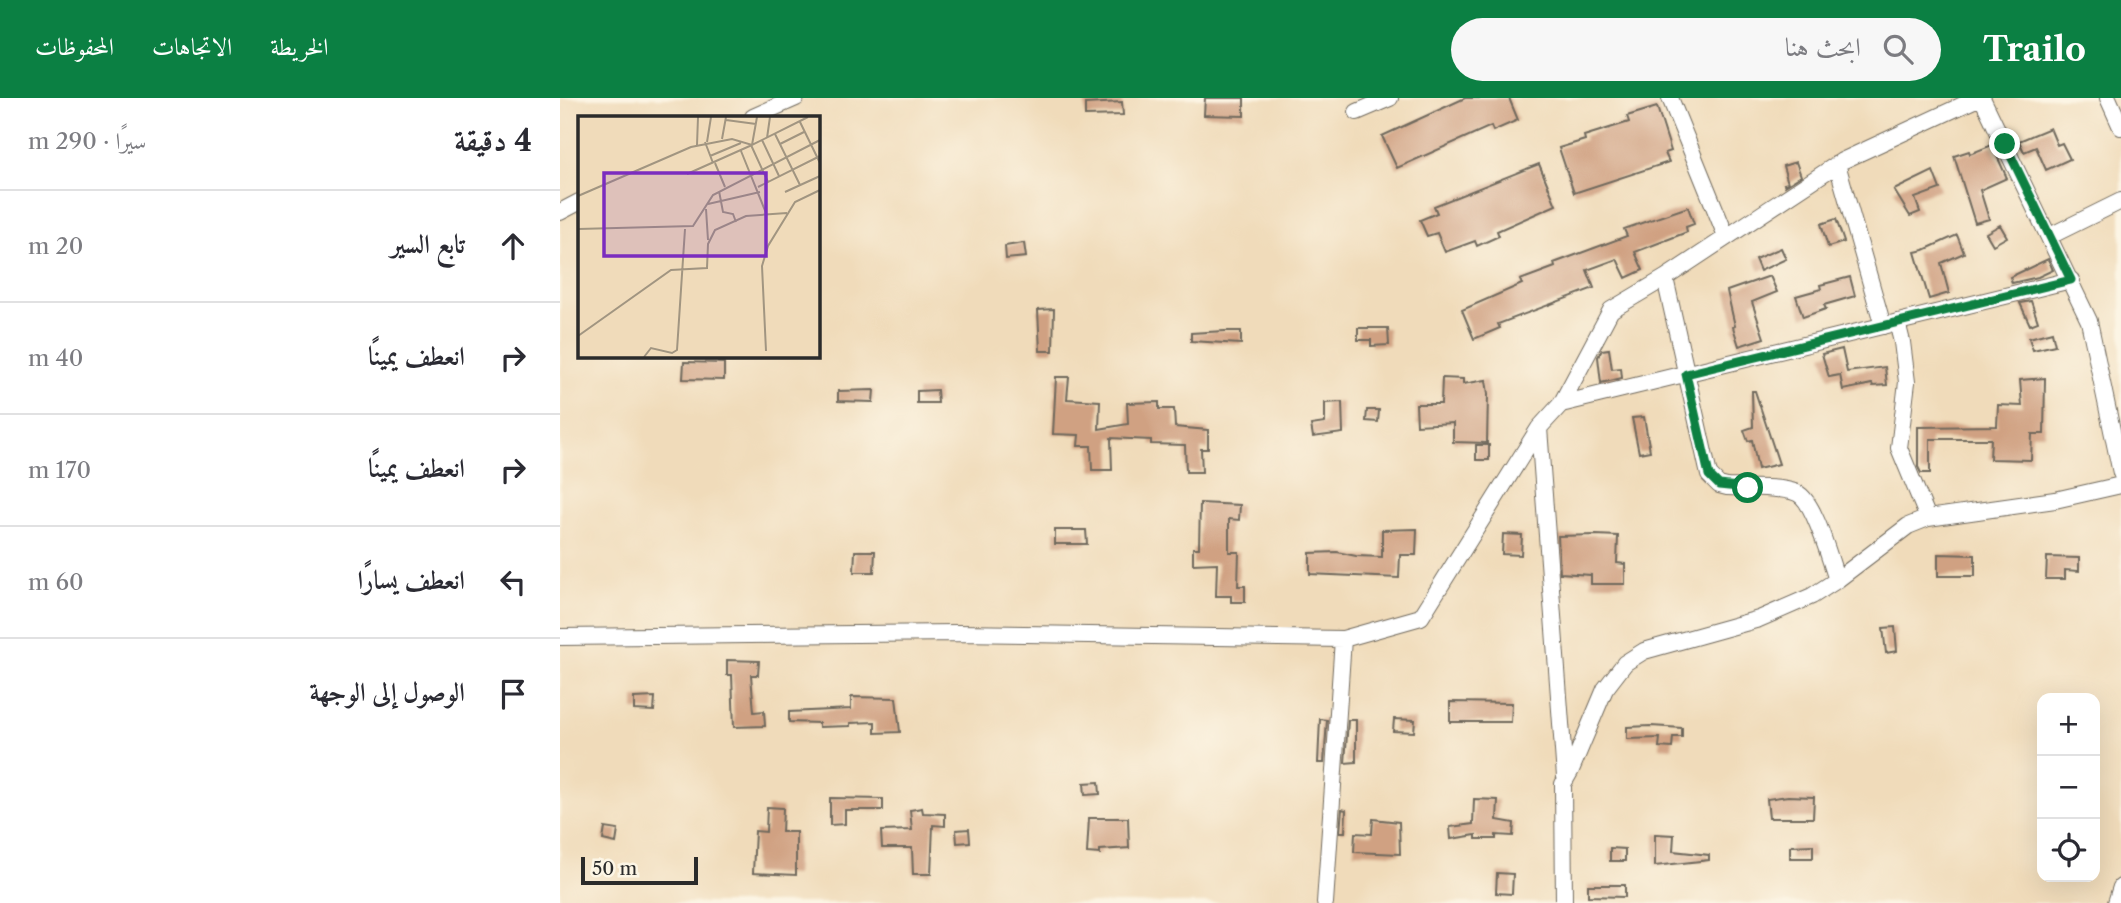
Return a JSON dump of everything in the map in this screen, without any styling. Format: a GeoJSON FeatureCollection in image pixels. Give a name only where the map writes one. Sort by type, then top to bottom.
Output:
{"type":"FeatureCollection","features":[{"type":"Feature","properties":{"kind":"street"},"geometry":{"type":"LineString","coordinates":[[755,116],[796,98]]}},
{"type":"Feature","properties":{"kind":"street"},"geometry":{"type":"LineString","coordinates":[[1357,112],[1390,98]]}},
{"type":"Feature","properties":{"kind":"street"},"geometry":{"type":"LineString","coordinates":[[1670,98],[1726,236]]}},
{"type":"Feature","properties":{"kind":"street"},"geometry":{"type":"LineString","coordinates":[[560,636],[958,633],[1343,639],[1421,617],[1539,428],[1561,404],[1611,310],[1665,278],[1837,164],[1980,98],[2050,236],[2089,321],[2121,473]]}},
{"type":"Feature","properties":{"kind":"street"},"geometry":{"type":"LineString","coordinates":[[2108,98],[2121,127]]}},
{"type":"Feature","properties":{"kind":"street"},"geometry":{"type":"LineString","coordinates":[[1837,164],[1890,324],[1904,352],[1907,382],[1899,448],[1928,518]]}},
{"type":"Feature","properties":{"kind":"street"},"geometry":{"type":"LineString","coordinates":[[2050,236],[2121,201]]}},
{"type":"Feature","properties":{"kind":"street"},"geometry":{"type":"LineString","coordinates":[[560,212],[578,203]]}},
{"type":"Feature","properties":{"kind":"street"},"geometry":{"type":"LineString","coordinates":[[1665,278],[1709,475],[1719,485],[1727,487],[1789,491],[1802,496],[1811,507],[1837,580]]}},
{"type":"Feature","properties":{"kind":"street"},"geometry":{"type":"LineString","coordinates":[[1561,404],[2071,280]]}},
{"type":"Feature","properties":{"kind":"street"},"geometry":{"type":"LineString","coordinates":[[1539,428],[1565,777],[1562,791],[1564,903]]}},
{"type":"Feature","properties":{"kind":"street"},"geometry":{"type":"LineString","coordinates":[[1565,777],[1571,770],[1610,679],[1625,663],[1644,651],[1759,619],[1812,596],[1908,526],[1928,518],[2055,499],[2121,485]]}},
{"type":"Feature","properties":{"kind":"street"},"geometry":{"type":"LineString","coordinates":[[1325,903],[1343,639]]}},
{"type":"Feature","properties":{"kind":"street"},"geometry":{"type":"LineString","coordinates":[[2116,903],[2121,887]]}},
{"type":"Feature","properties":{"kind":"building"},"geometry":{"type":"Polygon","coordinates":[[[1205,98],[1244,98],[1244,116],[1204,115],[1205,98]]]}},
{"type":"Feature","properties":{"kind":"building"},"geometry":{"type":"Polygon","coordinates":[[[1465,98],[1509,98],[1518,120],[1493,131],[1491,126],[1397,168],[1382,136],[1465,98]]]}},
{"type":"Feature","properties":{"kind":"building"},"geometry":{"type":"Polygon","coordinates":[[[1122,102],[1123,115],[1085,116],[1085,104],[1122,102]]]}},
{"type":"Feature","properties":{"kind":"building"},"geometry":{"type":"Polygon","coordinates":[[[1657,107],[1671,151],[1665,153],[1669,162],[1574,193],[1559,148],[1585,140],[1584,136],[1629,122],[1627,116],[1657,107]]]}},
{"type":"Feature","properties":{"kind":"building"},"geometry":{"type":"Polygon","coordinates":[[[2050,128],[2057,145],[2062,143],[2070,159],[2046,170],[2036,147],[2024,152],[2019,141],[2050,128]]]}},
{"type":"Feature","properties":{"kind":"building"},"geometry":{"type":"Polygon","coordinates":[[[1992,145],[2007,178],[1980,190],[1989,219],[1975,223],[1954,156],[1969,151],[1970,154],[1992,145]]]}},
{"type":"Feature","properties":{"kind":"building"},"geometry":{"type":"Polygon","coordinates":[[[1796,162],[1801,176],[1785,186],[1784,184],[1788,183],[1783,166],[1796,162]]]}},
{"type":"Feature","properties":{"kind":"building"},"geometry":{"type":"Polygon","coordinates":[[[1539,164],[1556,205],[1497,231],[1499,236],[1477,246],[1475,241],[1445,252],[1437,233],[1427,236],[1420,220],[1437,213],[1434,206],[1539,164]]]}},
{"type":"Feature","properties":{"kind":"building"},"geometry":{"type":"Polygon","coordinates":[[[1933,171],[1940,189],[1915,198],[1920,212],[1910,216],[1894,190],[1933,171]]]}},
{"type":"Feature","properties":{"kind":"building"},"geometry":{"type":"Polygon","coordinates":[[[1688,207],[1694,224],[1686,227],[1687,232],[1635,252],[1643,270],[1626,278],[1617,259],[1587,270],[1594,288],[1498,324],[1500,328],[1474,339],[1462,310],[1522,284],[1520,280],[1555,267],[1554,263],[1627,236],[1624,229],[1688,207]]]}},
{"type":"Feature","properties":{"kind":"building"},"geometry":{"type":"Polygon","coordinates":[[[1836,219],[1844,242],[1828,247],[1821,224],[1836,219]]]}},
{"type":"Feature","properties":{"kind":"building"},"geometry":{"type":"Polygon","coordinates":[[[2000,225],[2007,237],[1993,245],[1986,233],[2000,225]]]}},
{"type":"Feature","properties":{"kind":"building"},"geometry":{"type":"Polygon","coordinates":[[[1957,235],[1964,253],[1941,263],[1949,293],[1929,299],[1915,252],[1957,235]]]}},
{"type":"Feature","properties":{"kind":"building"},"geometry":{"type":"Polygon","coordinates":[[[1024,243],[1026,257],[1006,259],[1005,246],[1024,243]]]}},
{"type":"Feature","properties":{"kind":"building"},"geometry":{"type":"Polygon","coordinates":[[[1781,248],[1786,259],[1760,271],[1755,259],[1781,248]]]}},
{"type":"Feature","properties":{"kind":"building"},"geometry":{"type":"Polygon","coordinates":[[[2048,259],[2053,270],[2038,277],[2012,283],[2010,277],[2048,259]]]}},
{"type":"Feature","properties":{"kind":"building"},"geometry":{"type":"Polygon","coordinates":[[[1770,276],[1777,292],[1752,302],[1764,338],[1739,346],[1727,291],[1770,276]]]}},
{"type":"Feature","properties":{"kind":"building"},"geometry":{"type":"Polygon","coordinates":[[[1850,277],[1855,296],[1824,305],[1826,309],[1803,317],[1796,296],[1821,289],[1820,285],[1850,277]]]}},
{"type":"Feature","properties":{"kind":"building"},"geometry":{"type":"Polygon","coordinates":[[[2031,301],[2038,322],[2030,325],[2020,303],[2031,301]]]}},
{"type":"Feature","properties":{"kind":"building"},"geometry":{"type":"Polygon","coordinates":[[[1054,309],[1053,351],[1040,351],[1038,310],[1054,309]]]}},
{"type":"Feature","properties":{"kind":"building"},"geometry":{"type":"Polygon","coordinates":[[[1358,328],[1388,328],[1389,345],[1371,346],[1371,340],[1358,340],[1358,328]]]}},
{"type":"Feature","properties":{"kind":"building"},"geometry":{"type":"Polygon","coordinates":[[[1241,331],[1241,344],[1191,341],[1191,333],[1241,331]]]}},
{"type":"Feature","properties":{"kind":"building"},"geometry":{"type":"Polygon","coordinates":[[[2052,332],[2055,345],[2033,350],[2029,338],[2052,332]]]}},
{"type":"Feature","properties":{"kind":"building"},"geometry":{"type":"Polygon","coordinates":[[[1609,349],[1612,369],[1621,368],[1622,378],[1601,383],[1598,357],[1602,350],[1609,349]]]}},
{"type":"Feature","properties":{"kind":"building"},"geometry":{"type":"Polygon","coordinates":[[[1842,349],[1847,372],[1885,367],[1887,385],[1872,384],[1843,390],[1840,375],[1829,377],[1822,354],[1842,349]]]}},
{"type":"Feature","properties":{"kind":"building"},"geometry":{"type":"Polygon","coordinates":[[[684,362],[724,363],[724,380],[683,379],[684,362]]]}},
{"type":"Feature","properties":{"kind":"building"},"geometry":{"type":"Polygon","coordinates":[[[1056,377],[1069,377],[1067,399],[1100,401],[1099,429],[1128,424],[1127,403],[1159,402],[1159,409],[1174,409],[1175,427],[1208,430],[1208,449],[1201,449],[1202,472],[1186,472],[1185,445],[1151,444],[1151,440],[1111,438],[1112,470],[1092,470],[1091,446],[1078,446],[1079,435],[1053,434],[1056,377]]]}},
{"type":"Feature","properties":{"kind":"building"},"geometry":{"type":"Polygon","coordinates":[[[1442,378],[1463,379],[1463,384],[1486,380],[1487,443],[1453,442],[1453,423],[1417,425],[1416,404],[1441,404],[1442,378]]]}},
{"type":"Feature","properties":{"kind":"building"},"geometry":{"type":"Polygon","coordinates":[[[2045,378],[2044,434],[2032,434],[2031,460],[1990,459],[1991,439],[1930,439],[1930,473],[1921,473],[1918,467],[1918,427],[1997,426],[1998,405],[2022,406],[2020,380],[2045,378]]]}},
{"type":"Feature","properties":{"kind":"building"},"geometry":{"type":"Polygon","coordinates":[[[874,390],[873,402],[838,401],[838,391],[874,390]]]}},
{"type":"Feature","properties":{"kind":"building"},"geometry":{"type":"Polygon","coordinates":[[[937,390],[938,403],[917,403],[917,391],[937,390]]]}},
{"type":"Feature","properties":{"kind":"building"},"geometry":{"type":"Polygon","coordinates":[[[1752,391],[1755,391],[1779,464],[1758,469],[1752,440],[1748,441],[1744,430],[1753,427],[1752,391]]]}},
{"type":"Feature","properties":{"kind":"building"},"geometry":{"type":"Polygon","coordinates":[[[1342,402],[1343,433],[1313,437],[1311,425],[1325,423],[1325,403],[1342,402]]]}},
{"type":"Feature","properties":{"kind":"building"},"geometry":{"type":"Polygon","coordinates":[[[1367,410],[1379,410],[1378,422],[1366,421],[1367,410]]]}},
{"type":"Feature","properties":{"kind":"building"},"geometry":{"type":"Polygon","coordinates":[[[1644,417],[1650,451],[1639,453],[1632,418],[1644,417]]]}},
{"type":"Feature","properties":{"kind":"building"},"geometry":{"type":"Polygon","coordinates":[[[1476,445],[1489,445],[1489,460],[1476,460],[1476,445]]]}},
{"type":"Feature","properties":{"kind":"building"},"geometry":{"type":"Polygon","coordinates":[[[1200,503],[1240,505],[1239,520],[1229,519],[1229,552],[1239,552],[1238,586],[1245,586],[1245,602],[1231,602],[1231,596],[1216,596],[1217,563],[1193,564],[1193,548],[1199,548],[1200,503]]]}},
{"type":"Feature","properties":{"kind":"building"},"geometry":{"type":"Polygon","coordinates":[[[1417,529],[1416,555],[1400,555],[1399,578],[1310,574],[1310,553],[1337,552],[1382,557],[1382,530],[1417,529]]]}},
{"type":"Feature","properties":{"kind":"building"},"geometry":{"type":"Polygon","coordinates":[[[1055,530],[1086,530],[1087,544],[1055,544],[1055,530]]]}},
{"type":"Feature","properties":{"kind":"building"},"geometry":{"type":"Polygon","coordinates":[[[1503,534],[1522,535],[1521,555],[1502,554],[1503,534]]]}},
{"type":"Feature","properties":{"kind":"building"},"geometry":{"type":"Polygon","coordinates":[[[1558,536],[1618,536],[1617,563],[1625,564],[1625,584],[1591,584],[1591,575],[1560,573],[1558,536]]]}},
{"type":"Feature","properties":{"kind":"building"},"geometry":{"type":"Polygon","coordinates":[[[855,551],[875,551],[874,572],[854,572],[855,551]]]}},
{"type":"Feature","properties":{"kind":"building"},"geometry":{"type":"Polygon","coordinates":[[[1938,554],[1975,555],[1975,576],[1938,576],[1938,554]]]}},
{"type":"Feature","properties":{"kind":"building"},"geometry":{"type":"Polygon","coordinates":[[[2047,557],[2079,558],[2079,571],[2065,570],[2065,579],[2046,579],[2047,557]]]}},
{"type":"Feature","properties":{"kind":"building"},"geometry":{"type":"Polygon","coordinates":[[[1895,627],[1897,651],[1886,653],[1883,628],[1895,627]]]}},
{"type":"Feature","properties":{"kind":"building"},"geometry":{"type":"Polygon","coordinates":[[[727,660],[759,661],[758,675],[751,675],[754,712],[764,711],[765,726],[734,727],[732,675],[727,675],[727,660]]]}},
{"type":"Feature","properties":{"kind":"building"},"geometry":{"type":"Polygon","coordinates":[[[655,697],[654,711],[634,710],[634,698],[655,697]]]}},
{"type":"Feature","properties":{"kind":"building"},"geometry":{"type":"Polygon","coordinates":[[[851,697],[896,698],[900,732],[875,733],[875,722],[819,727],[819,723],[789,722],[789,712],[851,709],[851,697]]]}},
{"type":"Feature","properties":{"kind":"building"},"geometry":{"type":"Polygon","coordinates":[[[1450,702],[1512,703],[1511,722],[1450,722],[1450,702]]]}},
{"type":"Feature","properties":{"kind":"building"},"geometry":{"type":"Polygon","coordinates":[[[1320,719],[1327,720],[1324,763],[1318,763],[1320,719]]]}},
{"type":"Feature","properties":{"kind":"building"},"geometry":{"type":"Polygon","coordinates":[[[1394,719],[1415,720],[1414,732],[1393,731],[1394,719]]]}},
{"type":"Feature","properties":{"kind":"building"},"geometry":{"type":"Polygon","coordinates":[[[1348,720],[1356,720],[1356,762],[1345,763],[1348,720]]]}},
{"type":"Feature","properties":{"kind":"building"},"geometry":{"type":"Polygon","coordinates":[[[1627,727],[1682,728],[1682,737],[1673,737],[1672,748],[1659,747],[1660,738],[1627,739],[1627,727]]]}},
{"type":"Feature","properties":{"kind":"building"},"geometry":{"type":"Polygon","coordinates":[[[1099,782],[1100,794],[1085,795],[1084,783],[1099,782]]]}},
{"type":"Feature","properties":{"kind":"building"},"geometry":{"type":"Polygon","coordinates":[[[1788,796],[1814,797],[1813,818],[1769,818],[1767,799],[1788,796]]]}},
{"type":"Feature","properties":{"kind":"building"},"geometry":{"type":"Polygon","coordinates":[[[830,798],[883,799],[883,810],[845,810],[845,824],[830,825],[830,798]]]}},
{"type":"Feature","properties":{"kind":"building"},"geometry":{"type":"Polygon","coordinates":[[[1474,799],[1498,800],[1497,820],[1514,823],[1513,836],[1496,835],[1496,839],[1476,839],[1476,835],[1451,839],[1450,827],[1473,824],[1474,799]]]}},
{"type":"Feature","properties":{"kind":"building"},"geometry":{"type":"Polygon","coordinates":[[[767,807],[783,808],[782,832],[796,832],[796,875],[753,873],[755,831],[766,832],[767,807]]]}},
{"type":"Feature","properties":{"kind":"building"},"geometry":{"type":"Polygon","coordinates":[[[922,808],[923,813],[945,814],[945,826],[933,825],[931,874],[913,874],[912,848],[882,848],[881,831],[912,830],[910,810],[922,808]]]}},
{"type":"Feature","properties":{"kind":"building"},"geometry":{"type":"Polygon","coordinates":[[[1342,809],[1346,810],[1345,832],[1340,832],[1342,809]]]}},
{"type":"Feature","properties":{"kind":"building"},"geometry":{"type":"Polygon","coordinates":[[[1089,818],[1128,818],[1129,848],[1100,850],[1100,854],[1087,853],[1089,818]]]}},
{"type":"Feature","properties":{"kind":"building"},"geometry":{"type":"Polygon","coordinates":[[[1373,819],[1399,822],[1400,854],[1354,852],[1355,833],[1372,834],[1373,819]]]}},
{"type":"Feature","properties":{"kind":"building"},"geometry":{"type":"Polygon","coordinates":[[[605,828],[618,830],[616,843],[603,840],[605,828]]]}},
{"type":"Feature","properties":{"kind":"building"},"geometry":{"type":"Polygon","coordinates":[[[969,829],[970,842],[957,843],[956,830],[969,829]]]}},
{"type":"Feature","properties":{"kind":"building"},"geometry":{"type":"Polygon","coordinates":[[[1655,834],[1674,835],[1673,851],[1709,855],[1709,860],[1655,866],[1655,834]]]}},
{"type":"Feature","properties":{"kind":"building"},"geometry":{"type":"Polygon","coordinates":[[[1813,845],[1813,858],[1790,858],[1790,846],[1813,845]]]}},
{"type":"Feature","properties":{"kind":"building"},"geometry":{"type":"Polygon","coordinates":[[[1610,848],[1625,849],[1625,861],[1610,861],[1610,848]]]}},
{"type":"Feature","properties":{"kind":"building"},"geometry":{"type":"Polygon","coordinates":[[[1497,873],[1513,874],[1512,894],[1496,893],[1497,873]]]}},
{"type":"Feature","properties":{"kind":"building"},"geometry":{"type":"Polygon","coordinates":[[[1588,885],[1625,885],[1625,897],[1588,896],[1588,885]]]}},
{"type":"Feature","properties":{"kind":"route"},"geometry":{"type":"LineString","coordinates":[[1748,488],[1719,485],[1709,475],[1686,374],[2071,280],[2005,144]]}}]}
